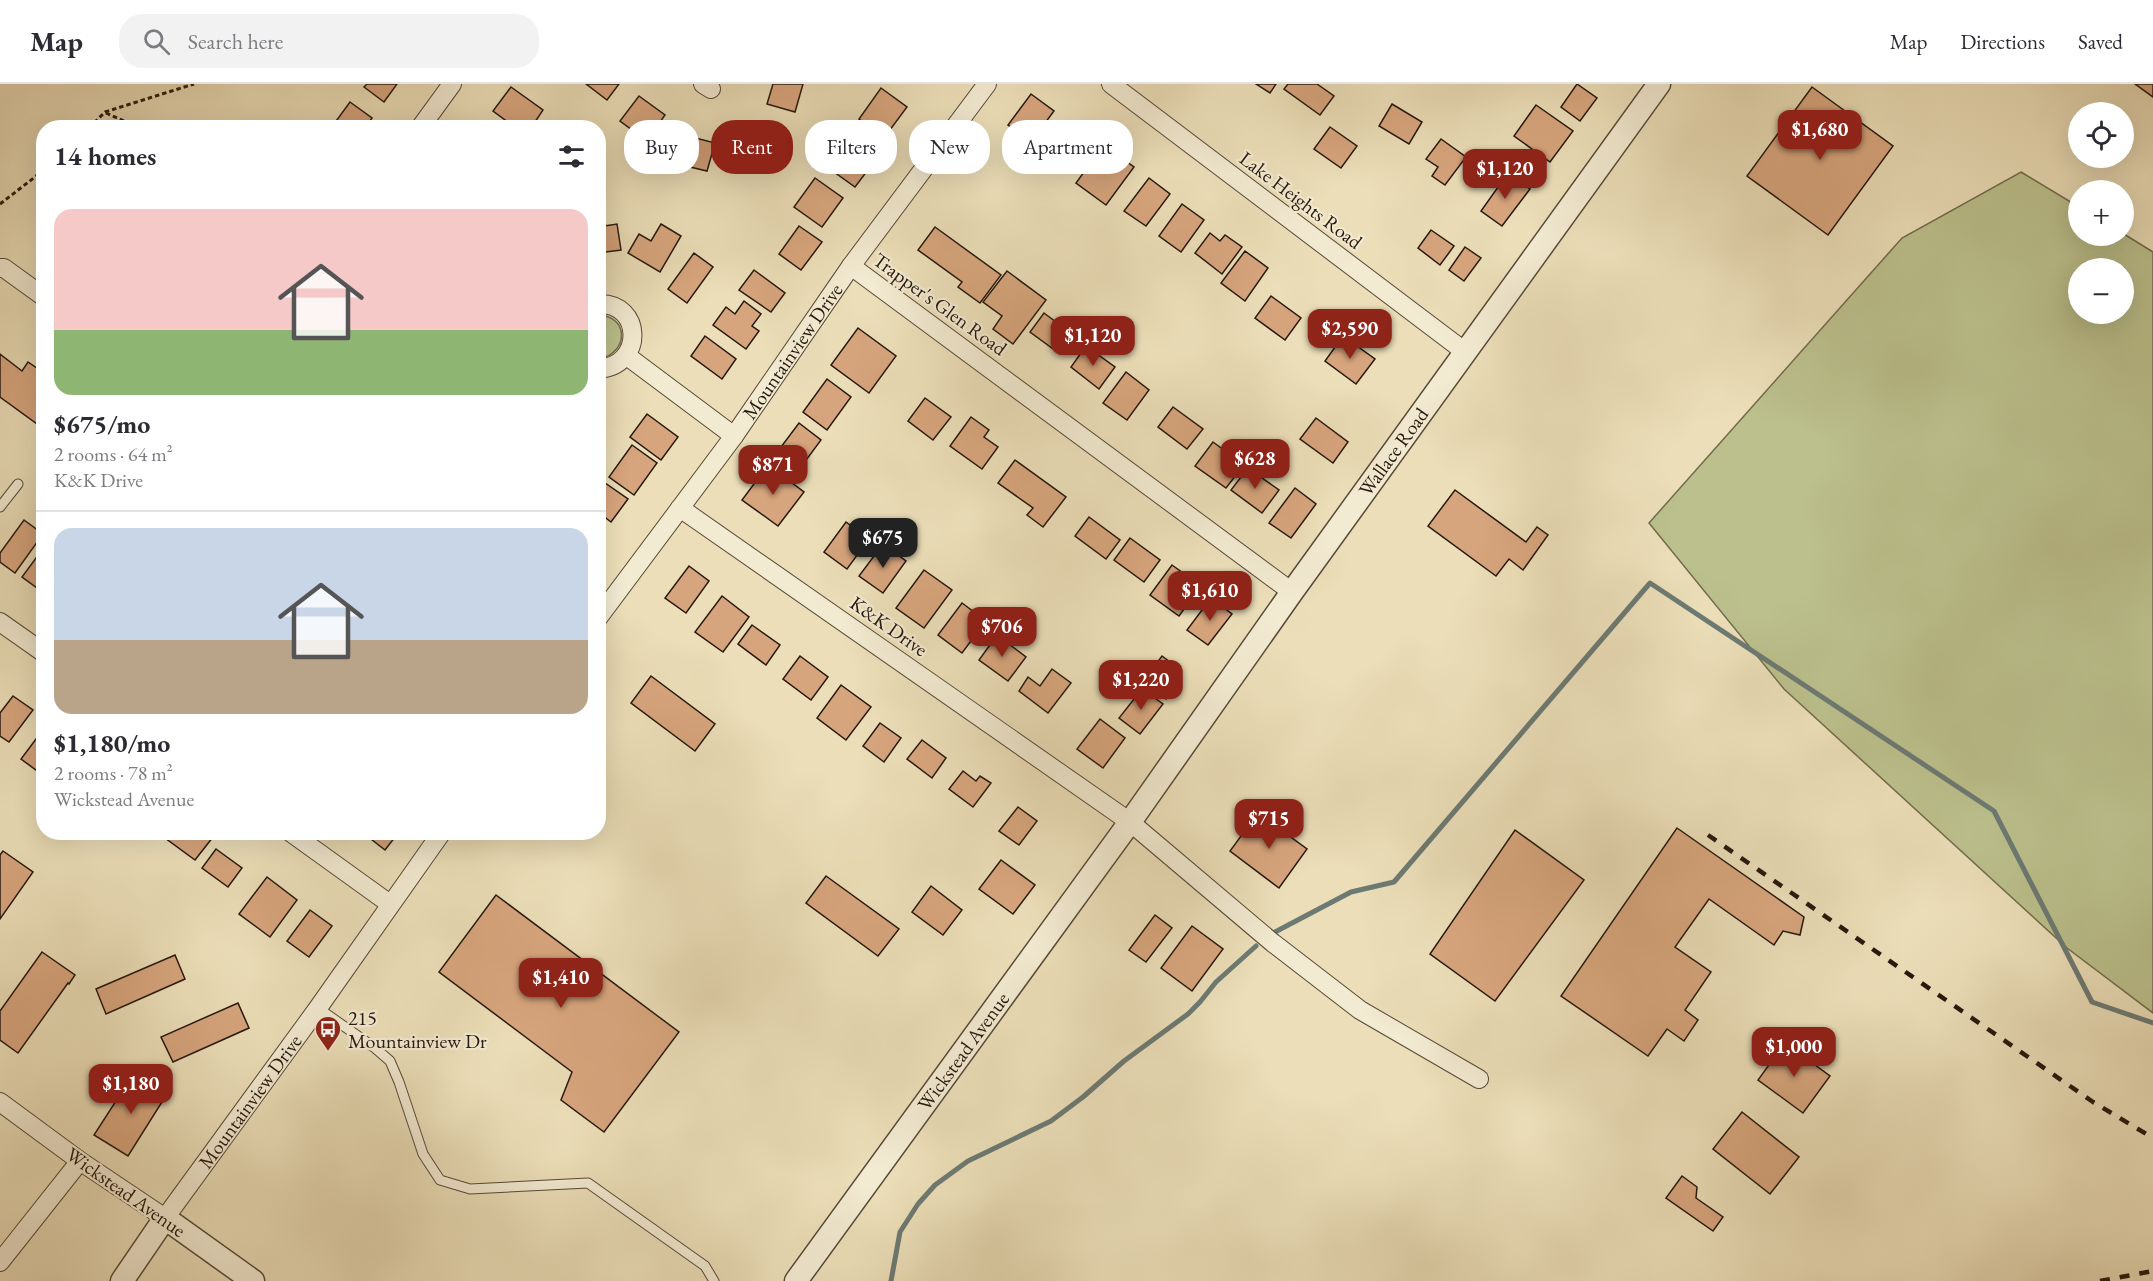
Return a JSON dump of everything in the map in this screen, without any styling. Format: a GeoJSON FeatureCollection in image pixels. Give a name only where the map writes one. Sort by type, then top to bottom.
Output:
{"type":"FeatureCollection","features":[{"type":"Feature","properties":{"kind":"street"},"geometry":{"type":"LineString","coordinates":[[426,120],[452,84]]}},
{"type":"Feature","properties":{"kind":"street","name":"Mountainview Drive"},"geometry":{"type":"LineString","coordinates":[[606,607],[734,436],[851,267],[987,84]]}},
{"type":"Feature","properties":{"kind":"street","name":"Lake Heights Road"},"geometry":{"type":"LineString","coordinates":[[1111,84],[1464,351]]}},
{"type":"Feature","properties":{"kind":"street","name":"Wallace Road"},"geometry":{"type":"LineString","coordinates":[[1130,822],[1464,351],[1659,84]]}},
{"type":"Feature","properties":{"kind":"street","name":"Trapper's Glen Road"},"geometry":{"type":"LineString","coordinates":[[851,267],[1292,592]]}},
{"type":"Feature","properties":{"kind":"street"},"geometry":{"type":"LineString","coordinates":[[0,268],[4,268],[36,291]]}},
{"type":"Feature","properties":{"kind":"street"},"geometry":{"type":"LineString","coordinates":[[606,305],[615,307],[624,313],[631,323],[633,334],[632,345],[627,356],[620,363],[606,368]]}},
{"type":"Feature","properties":{"kind":"street"},"geometry":{"type":"LineString","coordinates":[[627,356],[734,436]]}},
{"type":"Feature","properties":{"kind":"street","name":"K&K Drive"},"geometry":{"type":"LineString","coordinates":[[680,508],[1130,822],[1273,943],[1360,1010],[1479,1080]]}},
{"type":"Feature","properties":{"kind":"street"},"geometry":{"type":"LineString","coordinates":[[0,622],[36,647]]}},
{"type":"Feature","properties":{"kind":"street","name":"Wickstead Avenue"},"geometry":{"type":"LineString","coordinates":[[796,1281],[1130,822]]}},
{"type":"Feature","properties":{"kind":"street"},"geometry":{"type":"LineString","coordinates":[[301,840],[390,904]]}},
{"type":"Feature","properties":{"kind":"street","name":"Mountainview Drive"},"geometry":{"type":"LineString","coordinates":[[122,1281],[436,840]]}},
{"type":"Feature","properties":{"kind":"street","name":"Wickstead Avenue"},"geometry":{"type":"LineString","coordinates":[[0,1102],[80,1161],[254,1281]]}},
{"type":"Feature","properties":{"kind":"street"},"geometry":{"type":"LineString","coordinates":[[0,1262],[80,1161]]}},
{"type":"Feature","properties":{"kind":"lane"},"geometry":{"type":"LineString","coordinates":[[0,507],[18,484]]}},
{"type":"Feature","properties":{"kind":"lane"},"geometry":{"type":"LineString","coordinates":[[318,1008],[390,1061],[423,1154],[440,1180],[470,1189],[588,1183],[705,1266],[714,1281]]}},
{"type":"Feature","properties":{"kind":"path"},"geometry":{"type":"LineString","coordinates":[[97,120],[105,112],[194,84]]}},
{"type":"Feature","properties":{"kind":"path"},"geometry":{"type":"LineString","coordinates":[[105,112],[122,120]]}},
{"type":"Feature","properties":{"kind":"path"},"geometry":{"type":"LineString","coordinates":[[0,204],[36,176]]}},
{"type":"Feature","properties":{"kind":"green space"},"geometry":{"type":"Polygon","coordinates":[[[2021,172],[2068,200],[2068,246],[2134,246],[2134,240],[2153,252],[2153,1013],[2067,948],[1784,689],[1649,523],[1902,238],[2021,172]]]}},
{"type":"Feature","properties":{"kind":"green space"},"geometry":{"type":"Polygon","coordinates":[[[606,317],[615,321],[622,335],[616,349],[606,357],[606,317]]]}},
{"type":"Feature","properties":{"kind":"building"},"geometry":{"type":"Polygon","coordinates":[[[367,84],[397,84],[384,102],[364,87],[367,84]]]}},
{"type":"Feature","properties":{"kind":"building"},"geometry":{"type":"Polygon","coordinates":[[[586,84],[619,84],[607,100],[586,84]]]}},
{"type":"Feature","properties":{"kind":"building"},"geometry":{"type":"Polygon","coordinates":[[[773,84],[803,84],[795,112],[767,104],[773,84]]]}},
{"type":"Feature","properties":{"kind":"building"},"geometry":{"type":"Polygon","coordinates":[[[1256,84],[1276,84],[1270,93],[1256,84]]]}},
{"type":"Feature","properties":{"kind":"building"},"geometry":{"type":"Polygon","coordinates":[[[1288,84],[1317,84],[1334,96],[1320,115],[1284,89],[1288,84]]]}},
{"type":"Feature","properties":{"kind":"building"},"geometry":{"type":"Polygon","coordinates":[[[1577,84],[1597,98],[1580,121],[1561,107],[1577,84]]]}},
{"type":"Feature","properties":{"kind":"building"},"geometry":{"type":"Polygon","coordinates":[[[2135,84],[2153,84],[2153,97],[2135,84]]]}},
{"type":"Feature","properties":{"kind":"building"},"geometry":{"type":"Polygon","coordinates":[[[511,87],[543,110],[536,120],[505,120],[493,111],[511,87]]]}},
{"type":"Feature","properties":{"kind":"building"},"geometry":{"type":"Polygon","coordinates":[[[1812,87],[1893,146],[1828,235],[1747,176],[1812,87]]]}},
{"type":"Feature","properties":{"kind":"building"},"geometry":{"type":"Polygon","coordinates":[[[881,88],[907,107],[897,120],[859,119],[881,88]]]}},
{"type":"Feature","properties":{"kind":"building"},"geometry":{"type":"Polygon","coordinates":[[[1031,94],[1054,111],[1047,120],[1012,120],[1031,94]]]}},
{"type":"Feature","properties":{"kind":"building"},"geometry":{"type":"Polygon","coordinates":[[[639,96],[665,115],[662,120],[624,120],[624,124],[620,121],[639,96]]]}},
{"type":"Feature","properties":{"kind":"building"},"geometry":{"type":"Polygon","coordinates":[[[350,102],[372,118],[371,120],[337,120],[350,102]]]}},
{"type":"Feature","properties":{"kind":"building"},"geometry":{"type":"Polygon","coordinates":[[[1392,104],[1422,122],[1409,144],[1379,126],[1392,104]]]}},
{"type":"Feature","properties":{"kind":"building"},"geometry":{"type":"Polygon","coordinates":[[[1536,105],[1573,131],[1550,162],[1514,136],[1536,105]]]}},
{"type":"Feature","properties":{"kind":"building"},"geometry":{"type":"Polygon","coordinates":[[[1330,127],[1357,146],[1341,168],[1314,149],[1330,127]]]}},
{"type":"Feature","properties":{"kind":"building"},"geometry":{"type":"Polygon","coordinates":[[[699,139],[711,142],[711,157],[707,171],[699,169],[699,139]]]}},
{"type":"Feature","properties":{"kind":"building"},"geometry":{"type":"Polygon","coordinates":[[[1441,139],[1466,157],[1445,185],[1432,176],[1438,167],[1426,159],[1441,139]]]}},
{"type":"Feature","properties":{"kind":"building"},"geometry":{"type":"Polygon","coordinates":[[[1508,173],[1530,189],[1502,226],[1481,211],[1508,173]]]}},
{"type":"Feature","properties":{"kind":"building"},"geometry":{"type":"Polygon","coordinates":[[[837,174],[865,174],[855,187],[837,174]]]}},
{"type":"Feature","properties":{"kind":"building"},"geometry":{"type":"Polygon","coordinates":[[[1083,174],[1129,174],[1106,205],[1076,183],[1083,174]]]}},
{"type":"Feature","properties":{"kind":"building"},"geometry":{"type":"Polygon","coordinates":[[[815,178],[843,198],[822,227],[794,207],[815,178]]]}},
{"type":"Feature","properties":{"kind":"building"},"geometry":{"type":"Polygon","coordinates":[[[1149,178],[1170,194],[1146,226],[1124,211],[1149,178]]]}},
{"type":"Feature","properties":{"kind":"building"},"geometry":{"type":"Polygon","coordinates":[[[1182,204],[1204,220],[1181,252],[1159,236],[1182,204]]]}},
{"type":"Feature","properties":{"kind":"building"},"geometry":{"type":"Polygon","coordinates":[[[617,224],[621,250],[606,252],[606,226],[617,224]]]}},
{"type":"Feature","properties":{"kind":"building"},"geometry":{"type":"Polygon","coordinates":[[[661,224],[681,236],[660,272],[628,253],[639,234],[651,241],[661,224]]]}},
{"type":"Feature","properties":{"kind":"building"},"geometry":{"type":"Polygon","coordinates":[[[799,226],[822,242],[801,270],[779,254],[799,226]]]}},
{"type":"Feature","properties":{"kind":"building"},"geometry":{"type":"Polygon","coordinates":[[[935,227],[1001,275],[980,303],[958,287],[962,282],[918,250],[935,227]]]}},
{"type":"Feature","properties":{"kind":"building"},"geometry":{"type":"Polygon","coordinates":[[[1431,230],[1454,246],[1440,265],[1418,248],[1431,230]]]}},
{"type":"Feature","properties":{"kind":"building"},"geometry":{"type":"Polygon","coordinates":[[[1210,233],[1220,241],[1225,235],[1242,247],[1222,274],[1195,253],[1210,233]]]}},
{"type":"Feature","properties":{"kind":"building"},"geometry":{"type":"Polygon","coordinates":[[[1465,247],[1481,258],[1464,281],[1449,270],[1465,247]]]}},
{"type":"Feature","properties":{"kind":"building"},"geometry":{"type":"Polygon","coordinates":[[[1245,251],[1268,268],[1245,301],[1221,283],[1245,251]]]}},
{"type":"Feature","properties":{"kind":"building"},"geometry":{"type":"Polygon","coordinates":[[[694,253],[713,267],[687,303],[668,289],[694,253]]]}},
{"type":"Feature","properties":{"kind":"building"},"geometry":{"type":"Polygon","coordinates":[[[754,270],[785,293],[771,312],[739,290],[754,270]]]}},
{"type":"Feature","properties":{"kind":"building"},"geometry":{"type":"Polygon","coordinates":[[[1007,271],[1046,300],[1013,344],[993,329],[1002,316],[983,302],[1007,271]]]}},
{"type":"Feature","properties":{"kind":"building"},"geometry":{"type":"Polygon","coordinates":[[[1271,296],[1301,318],[1285,340],[1255,318],[1271,296]]]}},
{"type":"Feature","properties":{"kind":"building"},"geometry":{"type":"Polygon","coordinates":[[[744,301],[761,314],[752,326],[759,331],[746,349],[713,325],[726,307],[735,314],[744,301]]]}},
{"type":"Feature","properties":{"kind":"building"},"geometry":{"type":"Polygon","coordinates":[[[1044,313],[1073,335],[1060,354],[1030,332],[1044,313]]]}},
{"type":"Feature","properties":{"kind":"building"},"geometry":{"type":"Polygon","coordinates":[[[858,328],[896,356],[869,393],[831,365],[858,328]]]}},
{"type":"Feature","properties":{"kind":"building"},"geometry":{"type":"Polygon","coordinates":[[[705,336],[736,359],[722,379],[691,356],[705,336]]]}},
{"type":"Feature","properties":{"kind":"building"},"geometry":{"type":"Polygon","coordinates":[[[1343,336],[1375,359],[1356,384],[1325,361],[1343,336]]]}},
{"type":"Feature","properties":{"kind":"building"},"geometry":{"type":"Polygon","coordinates":[[[1086,346],[1115,367],[1099,389],[1071,367],[1086,346]]]}},
{"type":"Feature","properties":{"kind":"building"},"geometry":{"type":"Polygon","coordinates":[[[0,354],[22,371],[28,362],[36,368],[36,423],[0,397],[0,354]]]}},
{"type":"Feature","properties":{"kind":"building"},"geometry":{"type":"Polygon","coordinates":[[[1126,372],[1149,390],[1127,420],[1103,403],[1126,372]]]}},
{"type":"Feature","properties":{"kind":"building"},"geometry":{"type":"Polygon","coordinates":[[[827,379],[851,397],[827,430],[803,412],[827,379]]]}},
{"type":"Feature","properties":{"kind":"building"},"geometry":{"type":"Polygon","coordinates":[[[925,398],[951,417],[933,440],[908,421],[925,398]]]}},
{"type":"Feature","properties":{"kind":"building"},"geometry":{"type":"Polygon","coordinates":[[[1173,407],[1203,429],[1187,449],[1158,427],[1173,407]]]}},
{"type":"Feature","properties":{"kind":"building"},"geometry":{"type":"Polygon","coordinates":[[[647,414],[678,437],[661,460],[630,437],[647,414]]]}},
{"type":"Feature","properties":{"kind":"building"},"geometry":{"type":"Polygon","coordinates":[[[971,417],[989,430],[984,437],[998,447],[982,469],[950,446],[971,417]]]}},
{"type":"Feature","properties":{"kind":"building"},"geometry":{"type":"Polygon","coordinates":[[[1316,418],[1348,442],[1333,463],[1300,439],[1316,418]]]}},
{"type":"Feature","properties":{"kind":"building"},"geometry":{"type":"Polygon","coordinates":[[[799,423],[821,440],[798,471],[775,455],[799,423]]]}},
{"type":"Feature","properties":{"kind":"building"},"geometry":{"type":"Polygon","coordinates":[[[1213,442],[1244,465],[1226,488],[1195,466],[1213,442]]]}},
{"type":"Feature","properties":{"kind":"building"},"geometry":{"type":"Polygon","coordinates":[[[632,445],[657,463],[634,495],[609,477],[632,445]]]}},
{"type":"Feature","properties":{"kind":"building"},"geometry":{"type":"Polygon","coordinates":[[[1015,460],[1066,497],[1043,527],[1027,515],[1033,508],[998,483],[1015,460]]]}},
{"type":"Feature","properties":{"kind":"building"},"geometry":{"type":"Polygon","coordinates":[[[768,465],[804,492],[778,526],[742,500],[768,465]]]}},
{"type":"Feature","properties":{"kind":"building"},"geometry":{"type":"Polygon","coordinates":[[[1248,468],[1279,490],[1262,513],[1231,490],[1248,468]]]}},
{"type":"Feature","properties":{"kind":"building"},"geometry":{"type":"Polygon","coordinates":[[[606,484],[628,499],[611,522],[606,518],[606,484]]]}},
{"type":"Feature","properties":{"kind":"building"},"geometry":{"type":"Polygon","coordinates":[[[1295,488],[1316,504],[1291,538],[1269,523],[1295,488]]]}},
{"type":"Feature","properties":{"kind":"building"},"geometry":{"type":"Polygon","coordinates":[[[1455,490],[1526,542],[1537,527],[1548,535],[1523,570],[1509,559],[1496,576],[1428,526],[1455,490]]]}},
{"type":"Feature","properties":{"kind":"building"},"geometry":{"type":"Polygon","coordinates":[[[1089,517],[1120,540],[1106,559],[1075,536],[1089,517]]]}},
{"type":"Feature","properties":{"kind":"building"},"geometry":{"type":"Polygon","coordinates":[[[24,520],[36,529],[36,544],[15,573],[0,562],[0,553],[24,520]]]}},
{"type":"Feature","properties":{"kind":"building"},"geometry":{"type":"Polygon","coordinates":[[[846,522],[869,539],[847,569],[824,552],[846,522]]]}},
{"type":"Feature","properties":{"kind":"building"},"geometry":{"type":"Polygon","coordinates":[[[1130,538],[1160,560],[1144,582],[1114,560],[1130,538]]]}},
{"type":"Feature","properties":{"kind":"building"},"geometry":{"type":"Polygon","coordinates":[[[883,544],[906,561],[883,593],[859,576],[883,544]]]}},
{"type":"Feature","properties":{"kind":"building"},"geometry":{"type":"Polygon","coordinates":[[[36,558],[36,587],[22,577],[36,558]]]}},
{"type":"Feature","properties":{"kind":"building"},"geometry":{"type":"Polygon","coordinates":[[[1172,565],[1201,586],[1179,616],[1150,595],[1172,565]]]}},
{"type":"Feature","properties":{"kind":"building"},"geometry":{"type":"Polygon","coordinates":[[[689,566],[709,581],[686,613],[665,598],[689,566]]]}},
{"type":"Feature","properties":{"kind":"building"},"geometry":{"type":"Polygon","coordinates":[[[924,570],[952,590],[924,628],[896,608],[924,570]]]}},
{"type":"Feature","properties":{"kind":"building"},"geometry":{"type":"Polygon","coordinates":[[[722,596],[749,617],[723,652],[695,632],[722,596]]]}},
{"type":"Feature","properties":{"kind":"building"},"geometry":{"type":"Polygon","coordinates":[[[1211,598],[1232,614],[1208,645],[1187,630],[1211,598]]]}},
{"type":"Feature","properties":{"kind":"building"},"geometry":{"type":"Polygon","coordinates":[[[962,603],[986,621],[962,653],[938,635],[962,603]]]}},
{"type":"Feature","properties":{"kind":"building"},"geometry":{"type":"Polygon","coordinates":[[[752,625],[780,645],[766,665],[738,644],[752,625]]]}},
{"type":"Feature","properties":{"kind":"building"},"geometry":{"type":"Polygon","coordinates":[[[997,635],[1026,657],[1008,681],[979,660],[997,635]]]}},
{"type":"Feature","properties":{"kind":"building"},"geometry":{"type":"Polygon","coordinates":[[[800,656],[828,677],[811,700],[783,679],[800,656]]]}},
{"type":"Feature","properties":{"kind":"building"},"geometry":{"type":"Polygon","coordinates":[[[1162,656],[1178,668],[1172,677],[1179,682],[1166,699],[1143,682],[1162,656]]]}},
{"type":"Feature","properties":{"kind":"building"},"geometry":{"type":"Polygon","coordinates":[[[1052,669],[1071,683],[1048,713],[1019,691],[1028,677],[1040,686],[1052,669]]]}},
{"type":"Feature","properties":{"kind":"building"},"geometry":{"type":"Polygon","coordinates":[[[651,676],[715,724],[695,751],[631,703],[651,676]]]}},
{"type":"Feature","properties":{"kind":"building"},"geometry":{"type":"Polygon","coordinates":[[[841,685],[871,707],[846,740],[817,718],[841,685]]]}},
{"type":"Feature","properties":{"kind":"building"},"geometry":{"type":"Polygon","coordinates":[[[1142,689],[1163,704],[1140,734],[1119,718],[1142,689]]]}},
{"type":"Feature","properties":{"kind":"building"},"geometry":{"type":"Polygon","coordinates":[[[13,696],[33,710],[9,742],[0,736],[0,713],[13,696]]]}},
{"type":"Feature","properties":{"kind":"building"},"geometry":{"type":"Polygon","coordinates":[[[1100,719],[1125,738],[1103,768],[1077,749],[1100,719]]]}},
{"type":"Feature","properties":{"kind":"building"},"geometry":{"type":"Polygon","coordinates":[[[880,723],[901,738],[884,762],[863,746],[880,723]]]}},
{"type":"Feature","properties":{"kind":"building"},"geometry":{"type":"Polygon","coordinates":[[[36,739],[36,770],[21,759],[36,739]]]}},
{"type":"Feature","properties":{"kind":"building"},"geometry":{"type":"Polygon","coordinates":[[[922,740],[946,758],[932,778],[907,759],[922,740]]]}},
{"type":"Feature","properties":{"kind":"building"},"geometry":{"type":"Polygon","coordinates":[[[963,771],[976,781],[980,776],[991,783],[973,807],[949,789],[963,771]]]}},
{"type":"Feature","properties":{"kind":"building"},"geometry":{"type":"Polygon","coordinates":[[[1018,807],[1037,821],[1019,845],[999,831],[1018,807]]]}},
{"type":"Feature","properties":{"kind":"building"},"geometry":{"type":"Polygon","coordinates":[[[1258,813],[1307,849],[1279,888],[1230,851],[1258,813]]]}},
{"type":"Feature","properties":{"kind":"building"},"geometry":{"type":"Polygon","coordinates":[[[1677,828],[1804,917],[1800,935],[1783,931],[1774,945],[1709,899],[1675,947],[1711,972],[1685,1010],[1698,1020],[1684,1041],[1667,1029],[1648,1056],[1561,996],[1677,828]]]}},
{"type":"Feature","properties":{"kind":"building"},"geometry":{"type":"Polygon","coordinates":[[[1515,830],[1584,880],[1495,1001],[1430,954],[1515,830]]]}},
{"type":"Feature","properties":{"kind":"building"},"geometry":{"type":"Polygon","coordinates":[[[168,840],[211,840],[195,860],[168,840]]]}},
{"type":"Feature","properties":{"kind":"building"},"geometry":{"type":"Polygon","coordinates":[[[372,840],[393,840],[385,850],[372,840]]]}},
{"type":"Feature","properties":{"kind":"building"},"geometry":{"type":"Polygon","coordinates":[[[216,849],[242,868],[228,887],[202,868],[216,849]]]}},
{"type":"Feature","properties":{"kind":"building"},"geometry":{"type":"Polygon","coordinates":[[[3,851],[33,872],[0,919],[0,855],[3,851]]]}},
{"type":"Feature","properties":{"kind":"building"},"geometry":{"type":"Polygon","coordinates":[[[1001,860],[1035,885],[1013,914],[979,889],[1001,860]]]}},
{"type":"Feature","properties":{"kind":"building"},"geometry":{"type":"Polygon","coordinates":[[[826,876],[899,929],[878,956],[806,903],[826,876]]]}},
{"type":"Feature","properties":{"kind":"building"},"geometry":{"type":"Polygon","coordinates":[[[267,877],[297,900],[270,937],[239,914],[267,877]]]}},
{"type":"Feature","properties":{"kind":"building"},"geometry":{"type":"Polygon","coordinates":[[[931,886],[962,910],[943,935],[912,912],[931,886]]]}},
{"type":"Feature","properties":{"kind":"building"},"geometry":{"type":"Polygon","coordinates":[[[496,895],[679,1032],[604,1132],[561,1100],[572,1072],[439,972],[496,895]]]}},
{"type":"Feature","properties":{"kind":"building"},"geometry":{"type":"Polygon","coordinates":[[[310,910],[332,926],[309,957],[287,941],[310,910]]]}},
{"type":"Feature","properties":{"kind":"building"},"geometry":{"type":"Polygon","coordinates":[[[1155,915],[1172,928],[1146,962],[1129,950],[1155,915]]]}},
{"type":"Feature","properties":{"kind":"building"},"geometry":{"type":"Polygon","coordinates":[[[1192,926],[1223,949],[1192,991],[1161,968],[1192,926]]]}},
{"type":"Feature","properties":{"kind":"building"},"geometry":{"type":"Polygon","coordinates":[[[42,952],[75,975],[18,1053],[0,1040],[0,1011],[42,952]]]}},
{"type":"Feature","properties":{"kind":"building"},"geometry":{"type":"Polygon","coordinates":[[[175,955],[185,979],[106,1014],[96,989],[175,955]]]}},
{"type":"Feature","properties":{"kind":"building"},"geometry":{"type":"Polygon","coordinates":[[[238,1003],[249,1028],[173,1062],[161,1037],[238,1003]]]}},
{"type":"Feature","properties":{"kind":"building"},"geometry":{"type":"Polygon","coordinates":[[[1785,1043],[1830,1076],[1803,1113],[1758,1080],[1785,1043]]]}},
{"type":"Feature","properties":{"kind":"building"},"geometry":{"type":"Polygon","coordinates":[[[134,1073],[167,1094],[128,1156],[94,1135],[134,1073]]]}},
{"type":"Feature","properties":{"kind":"building"},"geometry":{"type":"Polygon","coordinates":[[[1742,1112],[1799,1157],[1770,1194],[1713,1149],[1742,1112]]]}},
{"type":"Feature","properties":{"kind":"building"},"geometry":{"type":"Polygon","coordinates":[[[1682,1176],[1697,1187],[1696,1198],[1723,1217],[1713,1231],[1666,1198],[1682,1176]]]}},
{"type":"Feature","properties":{"kind":"waterway"},"geometry":{"type":"LineString","coordinates":[[1275,932],[1351,892],[1394,882],[1650,583],[1994,811],[2092,1002],[2153,1023]]}},
{"type":"Feature","properties":{"kind":"waterway"},"geometry":{"type":"LineString","coordinates":[[891,1281],[900,1232],[918,1204],[935,1185],[968,1161],[1051,1121],[1124,1061],[1188,1014],[1216,982],[1256,946]]}},
{"type":"Feature","properties":{"kind":"railway"},"geometry":{"type":"LineString","coordinates":[[1708,835],[2093,1102],[2153,1138]]}},
{"type":"Feature","properties":{"kind":"railway"},"geometry":{"type":"LineString","coordinates":[[2100,1281],[2153,1271]]}},
{"type":"Feature","properties":{"kind":"place","name":"215 Mountainview Dr"},"geometry":{"type":"Point","coordinates":[328,1052]}}]}
